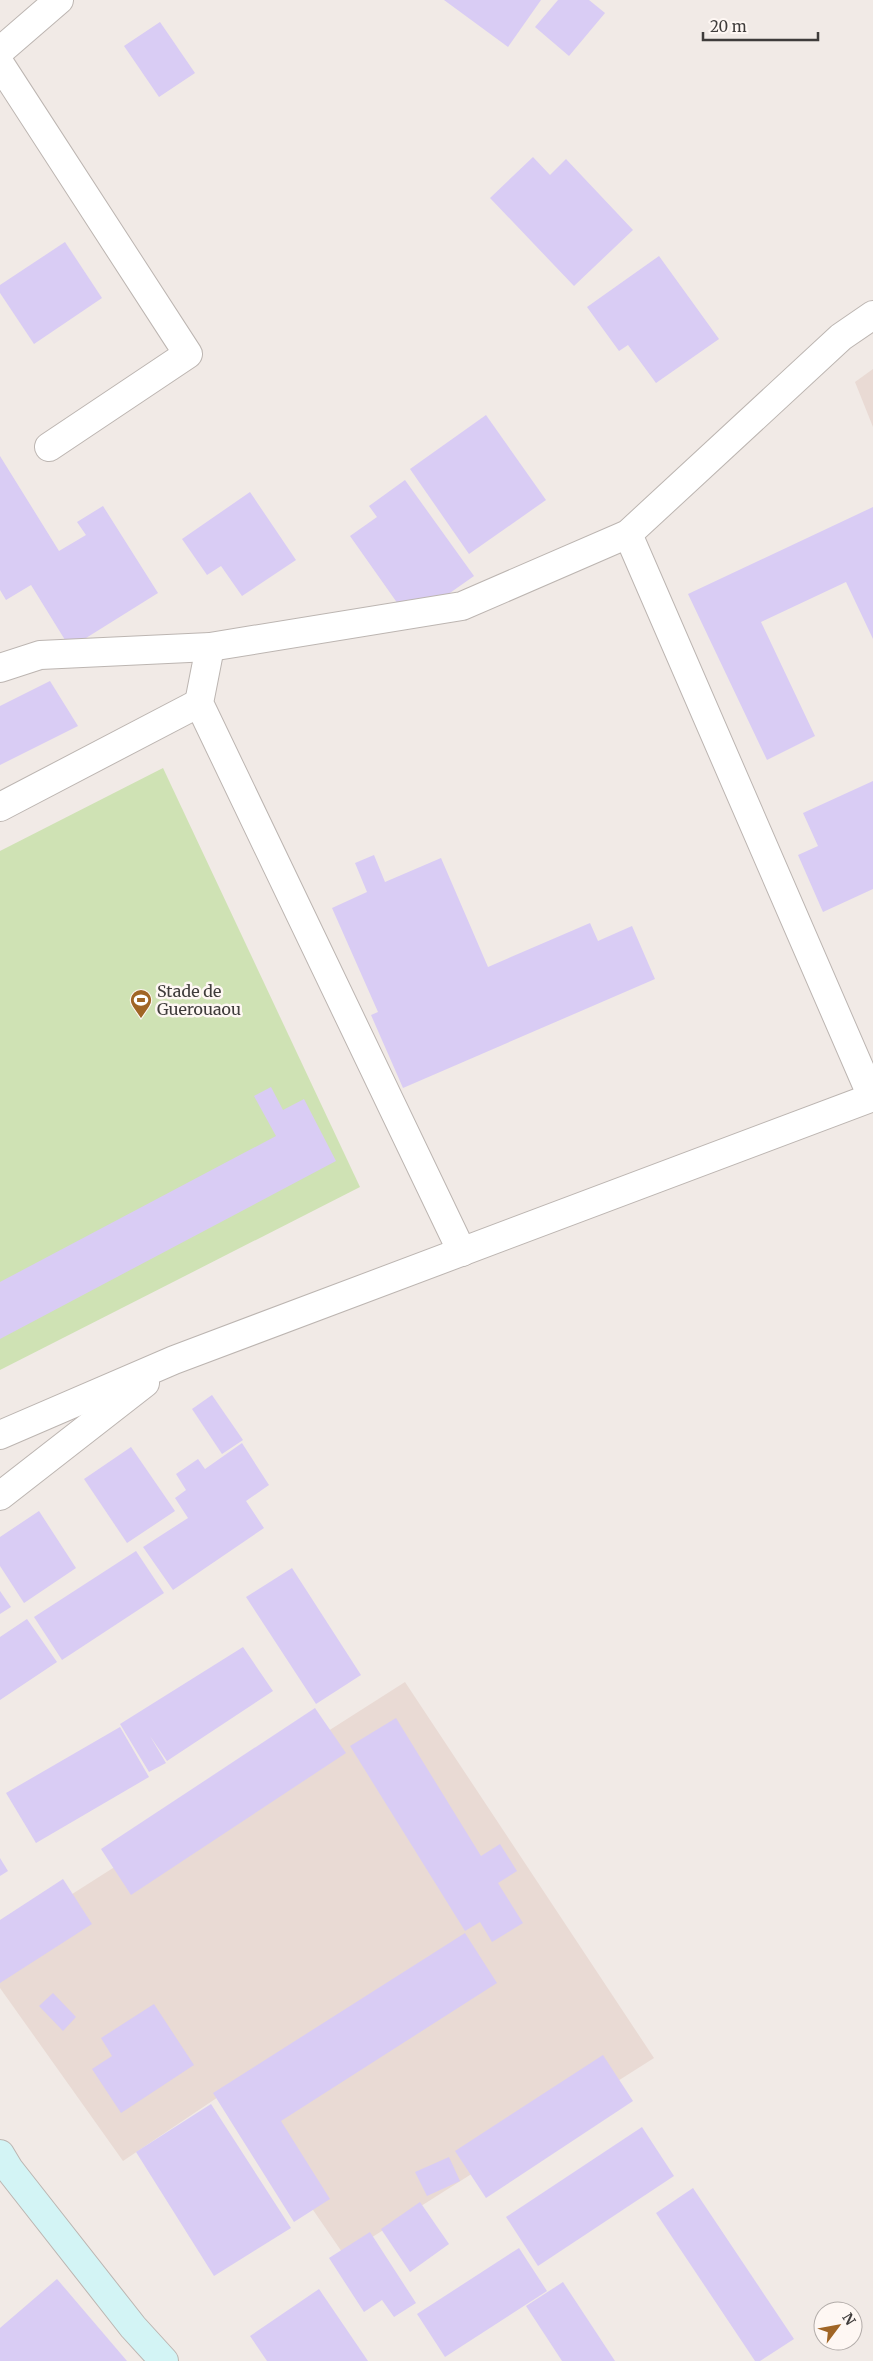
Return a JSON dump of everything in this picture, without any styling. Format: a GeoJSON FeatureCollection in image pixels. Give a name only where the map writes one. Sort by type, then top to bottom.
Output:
{"type":"FeatureCollection","features":[{"type":"Feature","properties":{"kind":"main road"},"geometry":{"type":"LineString","coordinates":[[0,2154],[9,2169],[133,2327],[164,2361]]}},
{"type":"Feature","properties":{"kind":"street"},"geometry":{"type":"LineString","coordinates":[[0,51],[59,0]]}},
{"type":"Feature","properties":{"kind":"street"},"geometry":{"type":"LineString","coordinates":[[0,64],[188,354],[48,447]]}},
{"type":"Feature","properties":{"kind":"street"},"geometry":{"type":"LineString","coordinates":[[0,668],[40,655],[210,646],[462,606],[628,534],[841,337],[873,315]]}},
{"type":"Feature","properties":{"kind":"street"},"geometry":{"type":"LineString","coordinates":[[0,1435],[174,1360],[872,1097],[628,534]]}},
{"type":"Feature","properties":{"kind":"street"},"geometry":{"type":"LineString","coordinates":[[210,646],[200,703],[462,1252]]}},
{"type":"Feature","properties":{"kind":"street"},"geometry":{"type":"LineString","coordinates":[[0,807],[200,703]]}},
{"type":"Feature","properties":{"kind":"street"},"geometry":{"type":"LineString","coordinates":[[0,1496],[174,1360]]}},
{"type":"Feature","properties":{"kind":"shaded area"},"geometry":{"type":"Polygon","coordinates":[[[873,369],[873,427],[855,382],[873,369]]]}},
{"type":"Feature","properties":{"kind":"shaded area"},"geometry":{"type":"Polygon","coordinates":[[[405,1682],[654,2058],[344,2255],[230,2089],[123,2161],[0,1988],[0,1940],[405,1682]]]}},
{"type":"Feature","properties":{"kind":"green space","name":"Stade de Guerouaou"},"geometry":{"type":"Polygon","coordinates":[[[163,768],[360,1187],[0,1370],[0,851],[163,768]]]}},
{"type":"Feature","properties":{"kind":"building"},"geometry":{"type":"Polygon","coordinates":[[[444,0],[541,0],[508,47],[444,0]]]}},
{"type":"Feature","properties":{"kind":"building"},"geometry":{"type":"Polygon","coordinates":[[[558,0],[589,0],[605,13],[569,56],[535,27],[558,0]]]}},
{"type":"Feature","properties":{"kind":"building"},"geometry":{"type":"Polygon","coordinates":[[[160,22],[195,73],[159,97],[124,46],[160,22]]]}},
{"type":"Feature","properties":{"kind":"building"},"geometry":{"type":"Polygon","coordinates":[[[533,157],[550,175],[566,159],[633,230],[574,286],[490,198],[533,157]]]}},
{"type":"Feature","properties":{"kind":"building"},"geometry":{"type":"Polygon","coordinates":[[[65,242],[102,298],[34,344],[0,293],[0,285],[65,242]]]}},
{"type":"Feature","properties":{"kind":"building"},"geometry":{"type":"Polygon","coordinates":[[[659,256],[719,339],[656,383],[628,345],[619,351],[587,307],[659,256]]]}},
{"type":"Feature","properties":{"kind":"building"},"geometry":{"type":"Polygon","coordinates":[[[486,415],[546,500],[469,554],[410,469],[486,415]]]}},
{"type":"Feature","properties":{"kind":"building"},"geometry":{"type":"Polygon","coordinates":[[[0,456],[59,551],[86,535],[77,522],[103,506],[158,593],[70,648],[31,585],[6,600],[0,590],[0,456]]]}},
{"type":"Feature","properties":{"kind":"building"},"geometry":{"type":"Polygon","coordinates":[[[405,480],[474,576],[410,621],[350,536],[377,517],[369,506],[405,480]]]}},
{"type":"Feature","properties":{"kind":"building"},"geometry":{"type":"Polygon","coordinates":[[[250,492],[296,560],[242,596],[221,566],[207,575],[182,539],[250,492]]]}},
{"type":"Feature","properties":{"kind":"building"},"geometry":{"type":"Polygon","coordinates":[[[873,507],[873,639],[846,582],[761,622],[815,736],[767,760],[688,594],[873,507]]]}},
{"type":"Feature","properties":{"kind":"building"},"geometry":{"type":"Polygon","coordinates":[[[50,681],[78,726],[0,765],[0,706],[50,681]]]}},
{"type":"Feature","properties":{"kind":"building"},"geometry":{"type":"Polygon","coordinates":[[[873,781],[873,889],[823,912],[798,855],[818,846],[803,813],[873,781]]]}},
{"type":"Feature","properties":{"kind":"building"},"geometry":{"type":"Polygon","coordinates":[[[374,855],[385,882],[441,858],[488,967],[590,923],[598,941],[632,926],[655,979],[403,1088],[371,1015],[378,1012],[332,908],[367,892],[355,863],[374,855]]]}},
{"type":"Feature","properties":{"kind":"building"},"geometry":{"type":"Polygon","coordinates":[[[271,1087],[283,1110],[304,1099],[336,1161],[0,1339],[0,1282],[276,1136],[254,1096],[271,1087]]]}},
{"type":"Feature","properties":{"kind":"building"},"geometry":{"type":"Polygon","coordinates":[[[212,1395],[243,1440],[222,1454],[192,1409],[212,1395]]]}},
{"type":"Feature","properties":{"kind":"building"},"geometry":{"type":"Polygon","coordinates":[[[242,1443],[269,1485],[246,1501],[264,1528],[173,1590],[143,1547],[188,1518],[175,1498],[186,1490],[176,1474],[198,1459],[205,1469],[242,1443]]]}},
{"type":"Feature","properties":{"kind":"building"},"geometry":{"type":"Polygon","coordinates":[[[131,1447],[175,1511],[127,1543],[84,1479],[131,1447]]]}},
{"type":"Feature","properties":{"kind":"building"},"geometry":{"type":"Polygon","coordinates":[[[39,1511],[76,1568],[24,1603],[0,1566],[0,1537],[39,1511]]]}},
{"type":"Feature","properties":{"kind":"building"},"geometry":{"type":"Polygon","coordinates":[[[136,1551],[164,1593],[62,1660],[34,1617],[136,1551]]]}},
{"type":"Feature","properties":{"kind":"building"},"geometry":{"type":"Polygon","coordinates":[[[292,1568],[361,1675],[316,1704],[246,1597],[292,1568]]]}},
{"type":"Feature","properties":{"kind":"building"},"geometry":{"type":"Polygon","coordinates":[[[0,1591],[11,1607],[0,1614],[0,1591]]]}},
{"type":"Feature","properties":{"kind":"building"},"geometry":{"type":"Polygon","coordinates":[[[27,1619],[57,1662],[0,1700],[0,1637],[27,1619]]]}},
{"type":"Feature","properties":{"kind":"building"},"geometry":{"type":"Polygon","coordinates":[[[243,1647],[273,1691],[167,1761],[150,1736],[166,1763],[149,1772],[120,1724],[243,1647]]]}},
{"type":"Feature","properties":{"kind":"building"},"geometry":{"type":"Polygon","coordinates":[[[315,1708],[346,1753],[131,1895],[101,1849],[315,1708]]]}},
{"type":"Feature","properties":{"kind":"building"},"geometry":{"type":"Polygon","coordinates":[[[396,1718],[481,1856],[500,1844],[517,1871],[498,1883],[523,1923],[492,1942],[480,1922],[465,1931],[350,1746],[396,1718]]]}},
{"type":"Feature","properties":{"kind":"building"},"geometry":{"type":"Polygon","coordinates":[[[120,1727],[149,1777],[36,1843],[6,1793],[120,1727]]]}},
{"type":"Feature","properties":{"kind":"building"},"geometry":{"type":"Polygon","coordinates":[[[0,1858],[8,1871],[0,1876],[0,1858]]]}},
{"type":"Feature","properties":{"kind":"building"},"geometry":{"type":"Polygon","coordinates":[[[63,1879],[92,1924],[0,1983],[0,1920],[63,1879]]]}},
{"type":"Feature","properties":{"kind":"building"},"geometry":{"type":"Polygon","coordinates":[[[465,1933],[497,1983],[281,2121],[330,2199],[294,2222],[213,2093],[465,1933]]]}},
{"type":"Feature","properties":{"kind":"building"},"geometry":{"type":"Polygon","coordinates":[[[53,1993],[76,2017],[63,2031],[39,2006],[53,1993]]]}},
{"type":"Feature","properties":{"kind":"building"},"geometry":{"type":"Polygon","coordinates":[[[154,2004],[194,2065],[121,2113],[92,2069],[112,2056],[101,2038],[154,2004]]]}},
{"type":"Feature","properties":{"kind":"building"},"geometry":{"type":"Polygon","coordinates":[[[603,2055],[633,2101],[486,2198],[455,2151],[603,2055]]]}},
{"type":"Feature","properties":{"kind":"building"},"geometry":{"type":"Polygon","coordinates":[[[211,2104],[291,2228],[214,2276],[136,2152],[211,2104]]]}},
{"type":"Feature","properties":{"kind":"building"},"geometry":{"type":"Polygon","coordinates":[[[642,2127],[674,2176],[538,2266],[506,2217],[642,2127]]]}},
{"type":"Feature","properties":{"kind":"building"},"geometry":{"type":"Polygon","coordinates":[[[449,2157],[460,2181],[427,2196],[415,2172],[449,2157]]]}},
{"type":"Feature","properties":{"kind":"building"},"geometry":{"type":"Polygon","coordinates":[[[693,2188],[794,2339],[760,2361],[755,2361],[656,2213],[693,2188]]]}},
{"type":"Feature","properties":{"kind":"building"},"geometry":{"type":"Polygon","coordinates":[[[420,2202],[449,2244],[410,2272],[381,2229],[420,2202]]]}},
{"type":"Feature","properties":{"kind":"building"},"geometry":{"type":"Polygon","coordinates":[[[370,2232],[416,2303],[394,2317],[382,2300],[364,2312],[329,2258],[370,2232]]]}},
{"type":"Feature","properties":{"kind":"building"},"geometry":{"type":"Polygon","coordinates":[[[519,2248],[547,2291],[445,2357],[417,2314],[519,2248]]]}},
{"type":"Feature","properties":{"kind":"building"},"geometry":{"type":"Polygon","coordinates":[[[57,2279],[127,2361],[0,2361],[0,2328],[57,2279]]]}},
{"type":"Feature","properties":{"kind":"building"},"geometry":{"type":"Polygon","coordinates":[[[563,2282],[615,2361],[562,2361],[526,2306],[563,2282]]]}},
{"type":"Feature","properties":{"kind":"building"},"geometry":{"type":"Polygon","coordinates":[[[319,2289],[368,2361],[267,2361],[250,2336],[319,2289]]]}},
{"type":"Feature","properties":{"kind":"place","name":"Stade de Guerouaou"},"geometry":{"type":"Point","coordinates":[141,1019]}}]}
